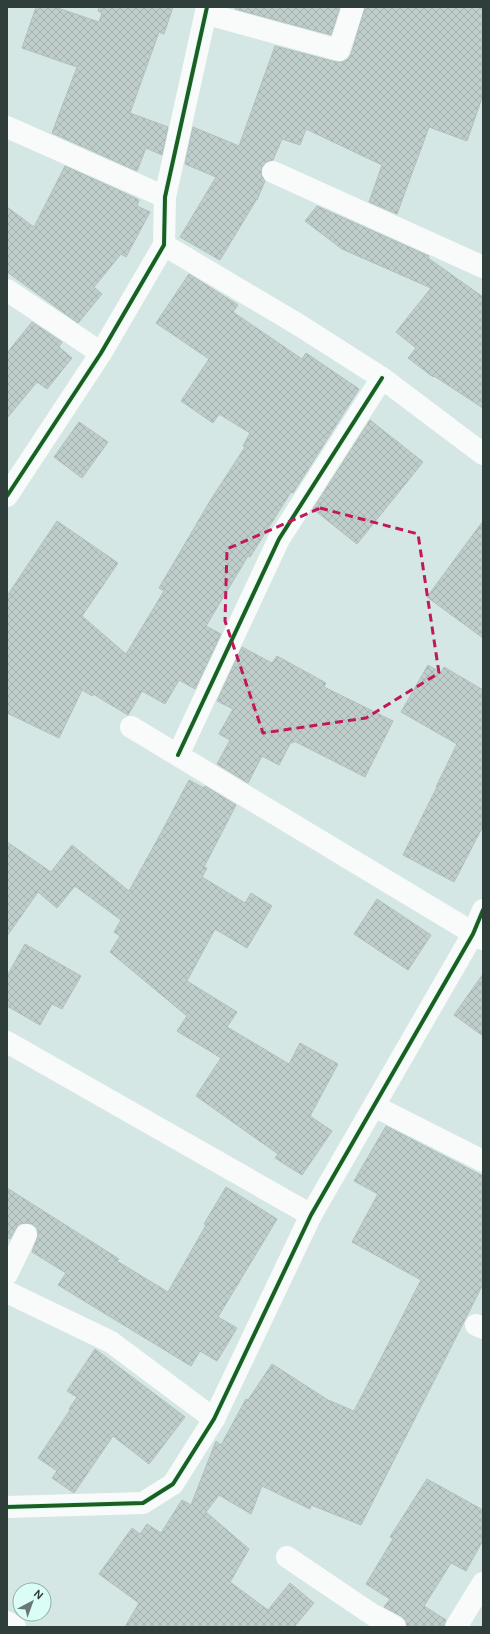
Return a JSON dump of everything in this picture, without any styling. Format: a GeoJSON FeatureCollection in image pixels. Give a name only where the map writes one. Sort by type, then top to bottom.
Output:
{"type":"FeatureCollection","features":[{"type":"Feature","properties":{"kind":"street"},"geometry":{"type":"LineString","coordinates":[[7,496],[101,354],[164,245],[165,197],[207,11],[339,50],[353,7]]}},
{"type":"Feature","properties":{"kind":"street"},"geometry":{"type":"LineString","coordinates":[[7,127],[165,197]]}},
{"type":"Feature","properties":{"kind":"street"},"geometry":{"type":"LineString","coordinates":[[273,172],[483,268]]}},
{"type":"Feature","properties":{"kind":"street"},"geometry":{"type":"LineString","coordinates":[[164,245],[300,325],[382,378],[483,454]]}},
{"type":"Feature","properties":{"kind":"street"},"geometry":{"type":"LineString","coordinates":[[7,290],[101,354]]}},
{"type":"Feature","properties":{"kind":"street"},"geometry":{"type":"LineString","coordinates":[[178,755],[279,539],[382,378]]}},
{"type":"Feature","properties":{"kind":"street"},"geometry":{"type":"LineString","coordinates":[[131,727],[478,936]]}},
{"type":"Feature","properties":{"kind":"street"},"geometry":{"type":"LineString","coordinates":[[7,1507],[143,1503],[173,1484],[214,1419],[311,1215],[374,1106],[478,936],[483,910]]}},
{"type":"Feature","properties":{"kind":"street"},"geometry":{"type":"LineString","coordinates":[[7,1042],[311,1215]]}},
{"type":"Feature","properties":{"kind":"street"},"geometry":{"type":"LineString","coordinates":[[374,1106],[483,1161]]}},
{"type":"Feature","properties":{"kind":"street"},"geometry":{"type":"LineString","coordinates":[[7,1274],[26,1235]]}},
{"type":"Feature","properties":{"kind":"street"},"geometry":{"type":"LineString","coordinates":[[7,1292],[111,1342],[214,1419]]}},
{"type":"Feature","properties":{"kind":"street"},"geometry":{"type":"LineString","coordinates":[[287,1557],[373,1615],[395,1627]]}},
{"type":"Feature","properties":{"kind":"street"},"geometry":{"type":"LineString","coordinates":[[456,1627],[483,1583]]}},
{"type":"Feature","properties":{"kind":"street"},"geometry":{"type":"LineString","coordinates":[[7,1622],[15,1627]]}},
{"type":"Feature","properties":{"kind":"highlighted area"},"geometry":{"type":"Polygon","coordinates":[[[320,508],[418,534],[439,673],[366,718],[263,733],[225,621],[227,549],[320,508]]]}},
{"type":"Feature","properties":{"kind":"building"},"geometry":{"type":"Polygon","coordinates":[[[36,7],[55,7],[99,22],[102,13],[98,11],[99,7],[173,7],[164,34],[159,32],[130,113],[168,127],[162,155],[146,148],[137,171],[52,133],[77,67],[22,48],[36,7]]]}},
{"type":"Feature","properties":{"kind":"building"},"geometry":{"type":"Polygon","coordinates":[[[235,7],[340,7],[331,35],[235,9],[235,7]]]}},
{"type":"Feature","properties":{"kind":"building"},"geometry":{"type":"Polygon","coordinates":[[[365,7],[483,7],[483,95],[467,141],[429,127],[397,214],[369,202],[382,165],[306,129],[300,145],[282,139],[273,160],[266,162],[262,167],[261,174],[265,181],[257,200],[258,197],[220,260],[180,237],[216,177],[185,164],[193,127],[239,146],[275,46],[336,62],[342,62],[348,59],[351,54],[365,7]]]}},
{"type":"Feature","properties":{"kind":"building"},"geometry":{"type":"Polygon","coordinates":[[[65,166],[139,200],[137,206],[150,212],[126,257],[121,254],[94,287],[102,294],[78,323],[7,272],[7,207],[34,227],[65,166]]]}},
{"type":"Feature","properties":{"kind":"building"},"geometry":{"type":"Polygon","coordinates":[[[317,206],[429,256],[428,258],[483,297],[483,408],[434,376],[433,377],[408,358],[416,348],[396,332],[431,288],[342,249],[305,221],[317,206]]]}},
{"type":"Feature","properties":{"kind":"building"},"geometry":{"type":"Polygon","coordinates":[[[189,274],[238,305],[233,312],[302,359],[306,353],[359,389],[293,493],[291,492],[250,557],[248,556],[206,626],[221,634],[195,689],[179,680],[165,704],[142,691],[128,715],[93,694],[92,696],[82,690],[59,738],[7,713],[7,596],[57,521],[118,563],[82,616],[126,654],[164,591],[159,588],[210,501],[245,447],[243,446],[250,433],[219,414],[213,423],[181,401],[209,359],[156,323],[189,274]]]}},
{"type":"Feature","properties":{"kind":"building"},"geometry":{"type":"Polygon","coordinates":[[[32,322],[62,342],[59,347],[72,358],[47,389],[37,382],[7,418],[7,353],[32,322]]]}},
{"type":"Feature","properties":{"kind":"building"},"geometry":{"type":"Polygon","coordinates":[[[370,420],[423,462],[357,544],[313,509],[370,420]]]}},
{"type":"Feature","properties":{"kind":"building"},"geometry":{"type":"Polygon","coordinates":[[[79,422],[108,442],[82,478],[54,457],[79,422]]]}},
{"type":"Feature","properties":{"kind":"building"},"geometry":{"type":"Polygon","coordinates":[[[483,521],[483,638],[427,597],[483,521]]]}},
{"type":"Feature","properties":{"kind":"building"},"geometry":{"type":"Polygon","coordinates":[[[242,647],[272,663],[277,656],[326,683],[324,687],[393,721],[365,777],[294,741],[293,743],[291,742],[279,765],[262,756],[248,783],[217,764],[230,740],[219,734],[233,709],[217,701],[242,647]]]}},
{"type":"Feature","properties":{"kind":"building"},"geometry":{"type":"Polygon","coordinates":[[[428,665],[441,673],[444,667],[483,690],[483,826],[454,882],[403,855],[457,744],[401,712],[428,665]]]}},
{"type":"Feature","properties":{"kind":"building"},"geometry":{"type":"Polygon","coordinates":[[[189,780],[204,788],[205,786],[236,805],[204,867],[207,868],[202,877],[245,903],[251,893],[272,906],[247,948],[215,929],[187,981],[237,1012],[227,1027],[289,1064],[300,1043],[338,1064],[310,1116],[332,1131],[302,1175],[275,1158],[278,1154],[196,1096],[221,1058],[177,1031],[187,1016],[110,952],[120,936],[114,932],[121,920],[75,886],[57,908],[38,892],[7,936],[7,842],[51,872],[72,845],[129,891],[189,780]]]}},
{"type":"Feature","properties":{"kind":"building"},"geometry":{"type":"Polygon","coordinates":[[[377,899],[431,935],[408,970],[354,934],[377,899]]]}},
{"type":"Feature","properties":{"kind":"building"},"geometry":{"type":"Polygon","coordinates":[[[25,944],[81,976],[62,1009],[52,1004],[40,1025],[7,1006],[7,976],[25,944]]]}},
{"type":"Feature","properties":{"kind":"building"},"geometry":{"type":"Polygon","coordinates":[[[483,974],[483,1036],[454,1015],[483,974]]]}},
{"type":"Feature","properties":{"kind":"building"},"geometry":{"type":"Polygon","coordinates":[[[386,1126],[483,1176],[483,1284],[361,1525],[311,1505],[310,1509],[262,1486],[251,1514],[219,1495],[206,1512],[249,1549],[230,1582],[268,1610],[290,1583],[314,1603],[294,1627],[125,1627],[139,1603],[99,1574],[132,1528],[140,1534],[147,1524],[161,1533],[182,1500],[191,1505],[216,1441],[221,1445],[246,1399],[248,1400],[272,1364],[328,1400],[354,1411],[421,1280],[352,1242],[378,1194],[354,1181],[386,1126]]]}},
{"type":"Feature","properties":{"kind":"building"},"geometry":{"type":"Polygon","coordinates":[[[226,1187],[277,1219],[218,1317],[237,1328],[217,1361],[200,1351],[191,1366],[58,1285],[66,1273],[32,1252],[38,1235],[37,1228],[32,1224],[19,1224],[10,1239],[7,1237],[7,1188],[119,1259],[117,1261],[168,1292],[206,1225],[204,1224],[226,1187]]]}},
{"type":"Feature","properties":{"kind":"building"},"geometry":{"type":"Polygon","coordinates":[[[95,1349],[185,1417],[149,1464],[113,1436],[74,1493],[52,1478],[57,1471],[38,1458],[77,1397],[67,1391],[95,1349]]]}},
{"type":"Feature","properties":{"kind":"building"},"geometry":{"type":"Polygon","coordinates":[[[427,1479],[483,1510],[483,1540],[466,1571],[451,1563],[424,1606],[446,1620],[444,1627],[407,1627],[406,1621],[401,1616],[384,1607],[390,1599],[366,1584],[393,1539],[390,1537],[427,1479]]]}},
{"type":"Feature","properties":{"kind":"cycle path"},"geometry":{"type":"LineString","coordinates":[[7,496],[101,353],[164,245],[165,197],[207,7]]}},
{"type":"Feature","properties":{"kind":"cycle path"},"geometry":{"type":"LineString","coordinates":[[178,755],[279,539],[382,378]]}},
{"type":"Feature","properties":{"kind":"cycle path"},"geometry":{"type":"LineString","coordinates":[[7,1507],[143,1503],[173,1484],[214,1419],[311,1215],[473,934],[483,910]]}}]}
